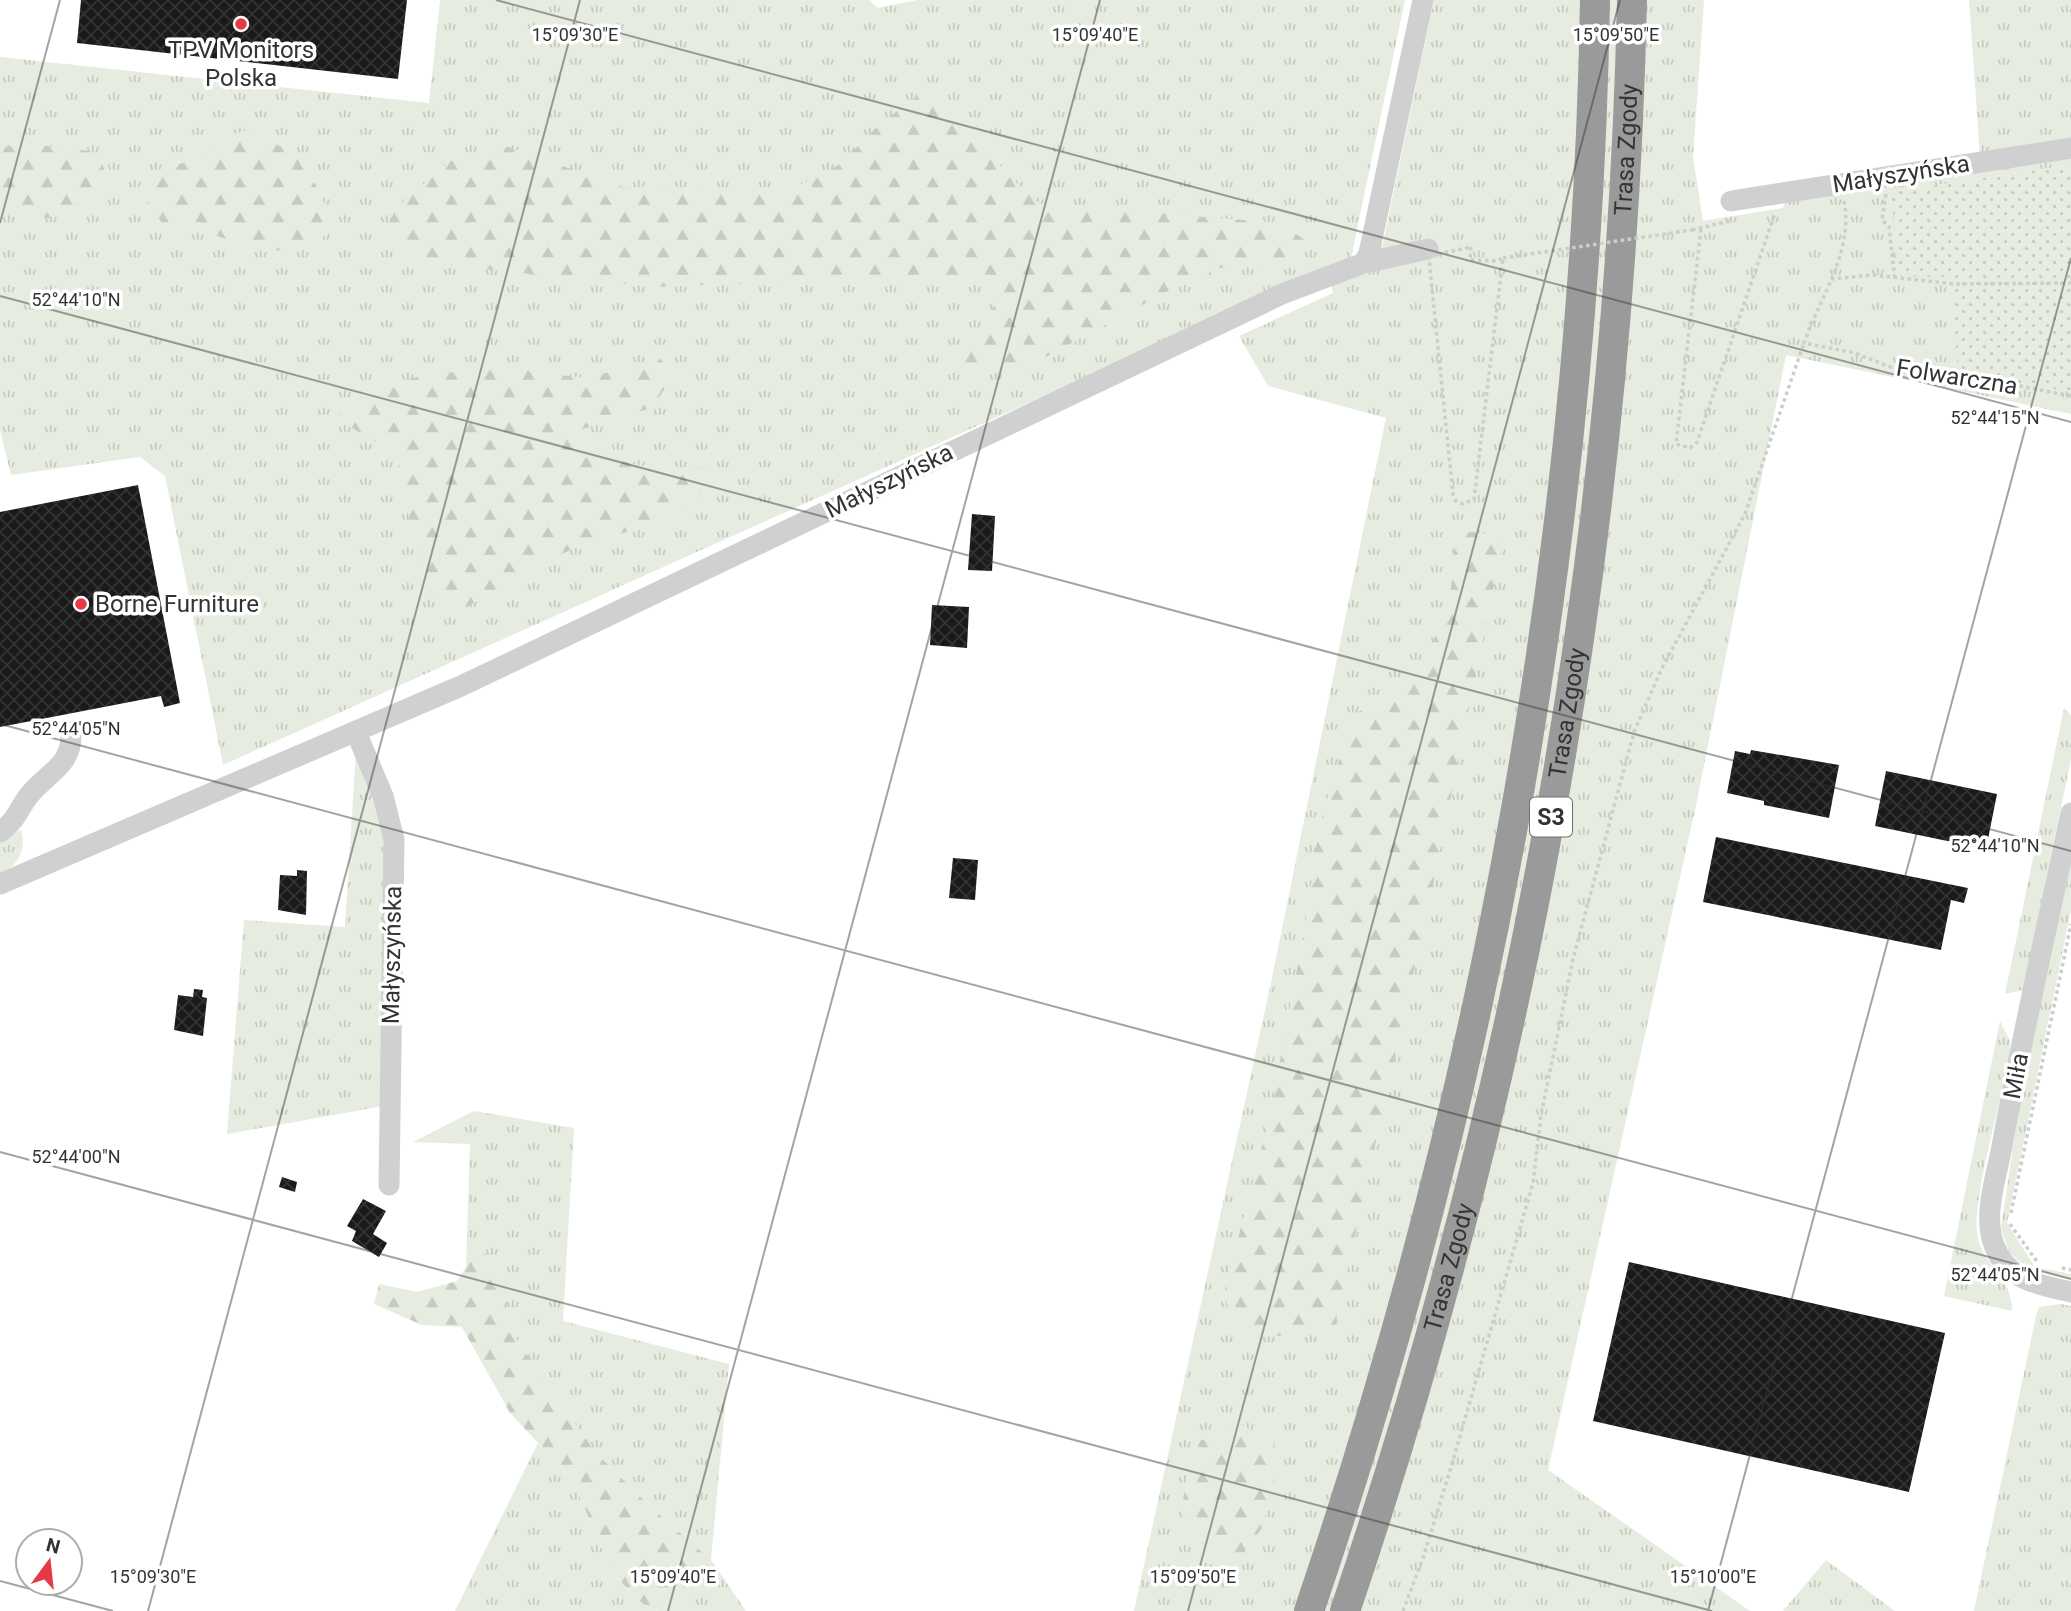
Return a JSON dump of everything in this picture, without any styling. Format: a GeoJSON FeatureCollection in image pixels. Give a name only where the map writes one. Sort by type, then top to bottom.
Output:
{"type":"FeatureCollection","features":[{"type":"Feature","properties":{"kind":"highway","name":"Trasa Zgody"},"geometry":{"type":"LineString","coordinates":[[1309,1611],[1349,1494],[1404,1308],[1439,1171],[1484,973],[1516,808],[1544,629],[1573,393],[1584,270],[1595,0]]}},
{"type":"Feature","properties":{"kind":"highway","name":"Trasa Zgody"},"geometry":{"type":"LineString","coordinates":[[1345,1611],[1411,1410],[1477,1169],[1521,978],[1551,817],[1582,633],[1610,397],[1620,271],[1632,0]]}},
{"type":"Feature","properties":{"kind":"street"},"geometry":{"type":"LineString","coordinates":[[1364,262],[1369,253],[1423,0]]}},
{"type":"Feature","properties":{"kind":"street","name":"Małyszyńska"},"geometry":{"type":"LineString","coordinates":[[1731,207],[1840,183],[2071,148]]}},
{"type":"Feature","properties":{"kind":"street","name":"Małyszyńska"},"geometry":{"type":"LineString","coordinates":[[0,884],[461,686],[1245,311],[1364,262],[1429,255]]}},
{"type":"Feature","properties":{"kind":"street"},"geometry":{"type":"LineString","coordinates":[[0,832],[12,822],[34,790],[62,765],[70,750],[71,732]]}},
{"type":"Feature","properties":{"kind":"street","name":"Małyszyńska"},"geometry":{"type":"LineString","coordinates":[[356,732],[383,796],[394,839],[389,1185]]}},
{"type":"Feature","properties":{"kind":"street","name":"Miła"},"geometry":{"type":"LineString","coordinates":[[2071,813],[2014,1082],[1990,1224],[1994,1247],[2017,1275],[2039,1285],[2071,1292]]}},
{"type":"Feature","properties":{"kind":"path"},"geometry":{"type":"LineString","coordinates":[[1889,177],[1882,220],[1889,228],[1895,280]]}},
{"type":"Feature","properties":{"kind":"path"},"geometry":{"type":"LineString","coordinates":[[1405,1609],[1445,1486],[1533,1183],[1541,1115],[1573,958],[1634,732],[1661,670],[1745,514],[1804,342],[1842,253],[1848,220],[1840,183]]}},
{"type":"Feature","properties":{"kind":"path"},"geometry":{"type":"LineString","coordinates":[[1503,258],[1474,499],[1463,504],[1456,501],[1453,494],[1429,255],[1472,247],[1470,260],[1497,261],[1503,258],[1701,229],[1733,221],[1731,207]]}},
{"type":"Feature","properties":{"kind":"path"},"geometry":{"type":"LineString","coordinates":[[1701,229],[1676,444],[1690,448],[1697,442],[1777,208]]}},
{"type":"Feature","properties":{"kind":"path"},"geometry":{"type":"LineString","coordinates":[[1830,279],[1872,275],[1895,280],[1955,284],[2071,283]]}},
{"type":"Feature","properties":{"kind":"path","name":"Folwarczna"},"geometry":{"type":"LineString","coordinates":[[1804,342],[1855,353],[1908,374],[1984,379],[2071,396]]}},
{"type":"Feature","properties":{"kind":"path"},"geometry":{"type":"LineString","coordinates":[[2048,1265],[2037,1263],[2009,1223],[2071,924]]}},
{"type":"Feature","properties":{"kind":"path"},"geometry":{"type":"LineString","coordinates":[[2060,1268],[2071,1270]]}},
{"type":"Feature","properties":{"kind":"green space"},"geometry":{"type":"Polygon","coordinates":[[[440,0],[869,0],[878,8],[917,0],[1405,0],[1351,258],[223,765],[165,476],[140,457],[11,475],[0,430],[0,57],[429,103],[440,0]]]}},
{"type":"Feature","properties":{"kind":"green space"},"geometry":{"type":"Polygon","coordinates":[[[1434,0],[1704,0],[1693,157],[1703,221],[1783,208],[1786,200],[2071,156],[2071,165],[1891,192],[1951,277],[1953,287],[2033,383],[2071,392],[2071,414],[1786,355],[1695,810],[1548,1470],[1750,1611],[1134,1611],[1272,978],[1386,418],[1268,386],[1239,336],[1333,293],[1331,284],[1372,270],[1383,243],[1434,0]]]}},
{"type":"Feature","properties":{"kind":"green space"},"geometry":{"type":"Polygon","coordinates":[[[1969,0],[2071,0],[2071,142],[1980,156],[1969,0]]]}},
{"type":"Feature","properties":{"kind":"green space"},"geometry":{"type":"Polygon","coordinates":[[[918,95],[941,104],[979,140],[1007,174],[1040,204],[1281,223],[1314,247],[1275,263],[1220,268],[1166,292],[1046,357],[958,375],[947,355],[988,321],[1004,279],[875,278],[655,287],[419,262],[387,228],[396,208],[450,161],[508,147],[623,187],[791,189],[839,165],[880,124],[918,95]]]}},
{"type":"Feature","properties":{"kind":"green space"},"geometry":{"type":"Polygon","coordinates":[[[245,131],[294,152],[319,190],[333,225],[313,249],[263,251],[208,233],[164,226],[147,202],[165,168],[201,158],[228,135],[245,131]]]}},
{"type":"Feature","properties":{"kind":"green space"},"geometry":{"type":"Polygon","coordinates":[[[38,145],[89,151],[103,166],[108,182],[99,197],[78,203],[49,218],[14,213],[0,189],[0,147],[38,145]]]}},
{"type":"Feature","properties":{"kind":"green space"},"geometry":{"type":"Polygon","coordinates":[[[2071,165],[2071,392],[1958,373],[1951,277],[1900,276],[1891,192],[2071,165]]]}},
{"type":"Feature","properties":{"kind":"green space"},"geometry":{"type":"Polygon","coordinates":[[[662,359],[669,383],[651,408],[573,432],[600,457],[665,470],[718,466],[717,480],[671,520],[597,540],[543,561],[469,606],[430,597],[398,477],[399,442],[373,441],[336,418],[368,390],[425,375],[501,368],[585,378],[662,359]]]}},
{"type":"Feature","properties":{"kind":"green space"},"geometry":{"type":"Polygon","coordinates":[[[1456,530],[1504,536],[1432,889],[1335,1325],[1305,1334],[1263,1337],[1232,1321],[1224,1293],[1270,1115],[1306,921],[1319,827],[1352,716],[1412,678],[1449,611],[1456,530]]]}},
{"type":"Feature","properties":{"kind":"green space"},"geometry":{"type":"Polygon","coordinates":[[[2064,708],[2071,716],[2071,759],[2023,990],[2005,994],[2064,708]]]}},
{"type":"Feature","properties":{"kind":"green space"},"geometry":{"type":"Polygon","coordinates":[[[356,751],[391,845],[384,1106],[227,1134],[244,920],[345,927],[356,751]]]}},
{"type":"Feature","properties":{"kind":"green space"},"geometry":{"type":"Polygon","coordinates":[[[21,830],[23,843],[20,856],[12,867],[0,874],[0,841],[21,830]]]}},
{"type":"Feature","properties":{"kind":"green space"},"geometry":{"type":"Polygon","coordinates":[[[2071,855],[2071,910],[2007,1223],[2035,1267],[2071,1274],[2071,1280],[2028,1269],[2009,1252],[2001,1228],[2020,1102],[2071,855]]]}},
{"type":"Feature","properties":{"kind":"green space"},"geometry":{"type":"Polygon","coordinates":[[[2000,1021],[2010,1041],[2009,1063],[1982,1179],[1977,1224],[1982,1249],[2008,1290],[2012,1311],[1944,1296],[2000,1021]]]}},
{"type":"Feature","properties":{"kind":"green space"},"geometry":{"type":"Polygon","coordinates":[[[474,1111],[574,1128],[563,1321],[729,1364],[711,1560],[746,1611],[656,1611],[710,1560],[596,1453],[508,1328],[505,1285],[480,1246],[466,1269],[470,1144],[413,1142],[474,1111]]]}},
{"type":"Feature","properties":{"kind":"green space"},"geometry":{"type":"Polygon","coordinates":[[[480,1245],[506,1285],[508,1328],[596,1453],[654,1510],[711,1560],[656,1611],[650,1611],[613,1574],[572,1479],[510,1413],[462,1327],[422,1325],[374,1304],[379,1284],[417,1292],[457,1281],[480,1245]]]}},
{"type":"Feature","properties":{"kind":"green space"},"geometry":{"type":"Polygon","coordinates":[[[2061,1304],[2071,1306],[2071,1611],[1974,1611],[2036,1316],[2039,1307],[2061,1304]]]}},
{"type":"Feature","properties":{"kind":"green space"},"geometry":{"type":"Polygon","coordinates":[[[1240,1424],[1273,1441],[1280,1460],[1262,1528],[1240,1558],[1199,1541],[1188,1529],[1183,1499],[1200,1441],[1240,1424]]]}},
{"type":"Feature","properties":{"kind":"green space"},"geometry":{"type":"Polygon","coordinates":[[[538,1443],[572,1479],[613,1574],[650,1611],[455,1611],[538,1443]]]}},
{"type":"Feature","properties":{"kind":"green space"},"geometry":{"type":"Polygon","coordinates":[[[1826,1560],[1895,1611],[1783,1611],[1826,1560]]]}},
{"type":"Feature","properties":{"kind":"building","name":"TPV Monitors Polska"},"geometry":{"type":"Polygon","coordinates":[[[81,0],[407,0],[398,79],[77,43],[81,0]]]}},
{"type":"Feature","properties":{"kind":"building","name":"Borne Furniture"},"geometry":{"type":"Polygon","coordinates":[[[138,485],[180,703],[164,707],[161,696],[0,727],[0,512],[138,485]]]}},
{"type":"Feature","properties":{"kind":"building"},"geometry":{"type":"Polygon","coordinates":[[[972,514],[995,516],[992,571],[968,570],[972,514]]]}},
{"type":"Feature","properties":{"kind":"building"},"geometry":{"type":"Polygon","coordinates":[[[932,605],[969,607],[967,648],[930,645],[932,605]]]}},
{"type":"Feature","properties":{"kind":"building"},"geometry":{"type":"Polygon","coordinates":[[[1751,750],[1839,765],[1829,818],[1764,805],[1764,801],[1727,793],[1735,751],[1750,754],[1751,750]]]}},
{"type":"Feature","properties":{"kind":"building"},"geometry":{"type":"Polygon","coordinates":[[[1886,771],[1997,794],[1986,849],[1875,826],[1886,771]]]}},
{"type":"Feature","properties":{"kind":"building"},"geometry":{"type":"Polygon","coordinates":[[[1716,837],[1968,888],[1964,903],[1951,900],[1941,950],[1703,902],[1716,837]]]}},
{"type":"Feature","properties":{"kind":"building"},"geometry":{"type":"Polygon","coordinates":[[[953,858],[978,860],[975,900],[949,898],[953,858]]]}},
{"type":"Feature","properties":{"kind":"building"},"geometry":{"type":"Polygon","coordinates":[[[297,870],[307,871],[306,915],[278,910],[280,875],[297,876],[297,870]]]}},
{"type":"Feature","properties":{"kind":"building"},"geometry":{"type":"Polygon","coordinates":[[[194,989],[203,990],[202,997],[207,998],[203,1036],[174,1030],[178,995],[193,997],[194,989]]]}},
{"type":"Feature","properties":{"kind":"building"},"geometry":{"type":"Polygon","coordinates":[[[282,1177],[297,1182],[295,1192],[279,1187],[282,1177]]]}},
{"type":"Feature","properties":{"kind":"building"},"geometry":{"type":"Polygon","coordinates":[[[363,1199],[386,1211],[373,1234],[387,1243],[379,1257],[352,1241],[356,1231],[347,1226],[363,1199]]]}},
{"type":"Feature","properties":{"kind":"building"},"geometry":{"type":"Polygon","coordinates":[[[1629,1262],[1945,1333],[1909,1492],[1593,1421],[1629,1262]]]}},
{"type":"Feature","properties":{"kind":"place","name":"TPV Monitors Polska"},"geometry":{"type":"Point","coordinates":[241,24]}},
{"type":"Feature","properties":{"kind":"place","name":"Borne Furniture"},"geometry":{"type":"Point","coordinates":[81,604]}}]}
